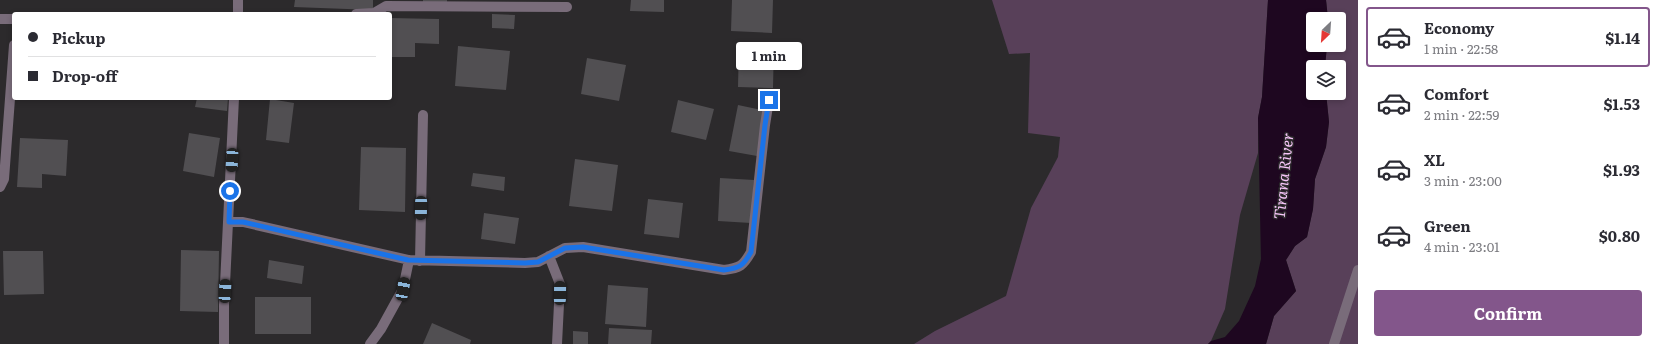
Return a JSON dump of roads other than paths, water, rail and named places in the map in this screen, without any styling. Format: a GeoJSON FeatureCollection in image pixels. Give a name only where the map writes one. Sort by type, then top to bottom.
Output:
{"type":"FeatureCollection","features":[{"type":"Feature","properties":{"kind":"street"},"geometry":{"type":"LineString","coordinates":[[238,0],[238,12]]}},
{"type":"Feature","properties":{"kind":"street"},"geometry":{"type":"LineString","coordinates":[[376,12],[386,6],[567,7]]}},
{"type":"Feature","properties":{"kind":"street"},"geometry":{"type":"LineString","coordinates":[[0,19],[12,20]]}},
{"type":"Feature","properties":{"kind":"street"},"geometry":{"type":"LineString","coordinates":[[0,187],[4,179],[12,72]]}},
{"type":"Feature","properties":{"kind":"street"},"geometry":{"type":"LineString","coordinates":[[224,344],[224,305],[234,100]]}},
{"type":"Feature","properties":{"kind":"street"},"geometry":{"type":"LineString","coordinates":[[229,222],[243,222],[408,260],[525,263],[538,262],[565,248],[583,247],[724,270],[736,268],[744,263],[751,252],[769,100]]}},
{"type":"Feature","properties":{"kind":"street"},"geometry":{"type":"LineString","coordinates":[[420,261],[423,115]]}},
{"type":"Feature","properties":{"kind":"street"},"geometry":{"type":"LineString","coordinates":[[549,256],[560,284],[556,344]]}},
{"type":"Feature","properties":{"kind":"street"},"geometry":{"type":"LineString","coordinates":[[370,344],[381,329],[403,289],[408,260]]}},
{"type":"Feature","properties":{"kind":"street"},"geometry":{"type":"LineString","coordinates":[[1334,344],[1358,270]]}},
{"type":"Feature","properties":{"kind":"water","name":"Tirana River"},"geometry":{"type":"Polygon","coordinates":[[[1268,0],[1326,0],[1327,12],[1306,12],[1306,52],[1326,52],[1326,60],[1306,60],[1306,100],[1327,100],[1329,122],[1326,147],[1315,179],[1313,209],[1307,237],[1295,246],[1286,260],[1296,291],[1274,316],[1266,344],[1208,344],[1211,341],[1225,337],[1239,321],[1255,286],[1261,259],[1258,118],[1262,97],[1268,0]]]}}]}
